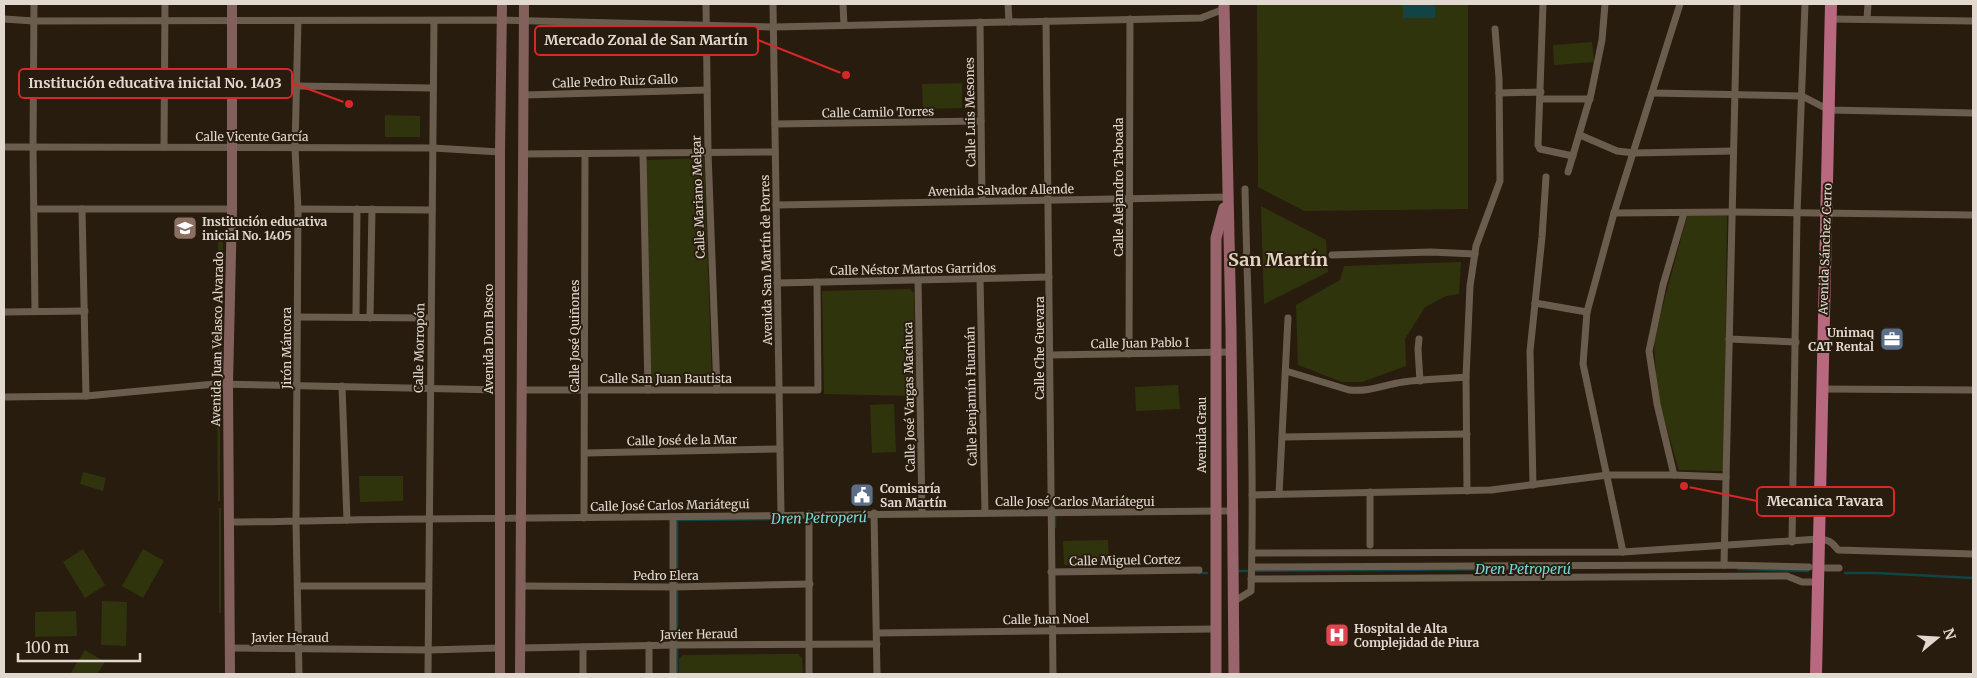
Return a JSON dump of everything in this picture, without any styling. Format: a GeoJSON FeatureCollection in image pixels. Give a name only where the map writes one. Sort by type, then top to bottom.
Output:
{"type":"FeatureCollection","features":[{"type":"Feature","properties":{"kind":"highway","name":"Avenida Sánchez Cerro"},"geometry":{"type":"LineString","coordinates":[[1816,674],[1831,4]]}},
{"type":"Feature","properties":{"kind":"main road","name":"Avenida Grau"},"geometry":{"type":"LineString","coordinates":[[1224,6],[1231,352],[1234,674]]}},
{"type":"Feature","properties":{"kind":"main road","name":"Avenida Grau"},"geometry":{"type":"LineString","coordinates":[[1216,674],[1214,352],[1216,238],[1227,197]]}},
{"type":"Feature","properties":{"kind":"street"},"geometry":{"type":"LineString","coordinates":[[34,4],[35,311]]}},
{"type":"Feature","properties":{"kind":"street"},"geometry":{"type":"LineString","coordinates":[[164,4],[164,147]]}},
{"type":"Feature","properties":{"kind":"street","name":"Avenida Juan Velasco Alvarado"},"geometry":{"type":"LineString","coordinates":[[230,674],[228,384],[232,209],[232,4]]}},
{"type":"Feature","properties":{"kind":"street","name":"Avenida Don Bosco"},"geometry":{"type":"LineString","coordinates":[[500,674],[500,152],[502,4]]}},
{"type":"Feature","properties":{"kind":"street"},"geometry":{"type":"LineString","coordinates":[[520,674],[524,4]]}},
{"type":"Feature","properties":{"kind":"street","name":"Calle Mariano Melgar"},"geometry":{"type":"LineString","coordinates":[[706,4],[708,153],[716,390]]}},
{"type":"Feature","properties":{"kind":"street","name":"Avenida San Martín de Porres"},"geometry":{"type":"LineString","coordinates":[[774,4],[781,515]]}},
{"type":"Feature","properties":{"kind":"street"},"geometry":{"type":"LineString","coordinates":[[843,4],[844,25]]}},
{"type":"Feature","properties":{"kind":"street"},"geometry":{"type":"LineString","coordinates":[[1008,4],[1009,22]]}},
{"type":"Feature","properties":{"kind":"street"},"geometry":{"type":"LineString","coordinates":[[1543,4],[1538,145],[1540,149],[1573,156]]}},
{"type":"Feature","properties":{"kind":"street"},"geometry":{"type":"LineString","coordinates":[[1568,172],[1590,99],[1602,40],[1605,4]]}},
{"type":"Feature","properties":{"kind":"street"},"geometry":{"type":"LineString","coordinates":[[1623,552],[1584,364],[1587,312],[1614,213],[1680,4]]}},
{"type":"Feature","properties":{"kind":"street"},"geometry":{"type":"LineString","coordinates":[[1724,565],[1737,4]]}},
{"type":"Feature","properties":{"kind":"street"},"geometry":{"type":"LineString","coordinates":[[1792,542],[1798,214],[1805,4]]}},
{"type":"Feature","properties":{"kind":"street"},"geometry":{"type":"LineString","coordinates":[[1867,19],[1868,4]]}},
{"type":"Feature","properties":{"kind":"street"},"geometry":{"type":"LineString","coordinates":[[4,19],[34,21],[434,22],[502,20],[774,27],[1201,18],[1224,6]]}},
{"type":"Feature","properties":{"kind":"street","name":"Calle Alejandro Taboada"},"geometry":{"type":"LineString","coordinates":[[1130,19],[1130,354]]}},
{"type":"Feature","properties":{"kind":"street"},"geometry":{"type":"LineString","coordinates":[[1831,19],[1973,21]]}},
{"type":"Feature","properties":{"kind":"street","name":"Jirón Máncora"},"geometry":{"type":"LineString","coordinates":[[298,21],[295,148],[298,209],[296,522],[300,648],[299,674]]}},
{"type":"Feature","properties":{"kind":"street","name":"Calle Che Guevara"},"geometry":{"type":"LineString","coordinates":[[1046,21],[1053,674]]}},
{"type":"Feature","properties":{"kind":"street","name":"Calle Morropón"},"geometry":{"type":"LineString","coordinates":[[428,674],[434,22]]}},
{"type":"Feature","properties":{"kind":"street","name":"Calle Luis Mesones"},"geometry":{"type":"LineString","coordinates":[[980,22],[982,202]]}},
{"type":"Feature","properties":{"kind":"street"},"geometry":{"type":"LineString","coordinates":[[1467,491],[1466,377],[1470,286],[1476,246],[1500,181],[1499,93],[1495,30]]}},
{"type":"Feature","properties":{"kind":"street"},"geometry":{"type":"LineString","coordinates":[[34,84],[164,85]]}},
{"type":"Feature","properties":{"kind":"street"},"geometry":{"type":"LineString","coordinates":[[297,86],[434,88]]}},
{"type":"Feature","properties":{"kind":"street","name":"Calle Pedro Ruiz Gallo"},"geometry":{"type":"LineString","coordinates":[[524,95],[707,90]]}},
{"type":"Feature","properties":{"kind":"street"},"geometry":{"type":"LineString","coordinates":[[1499,93],[1590,99]]}},
{"type":"Feature","properties":{"kind":"street"},"geometry":{"type":"LineString","coordinates":[[1652,93],[1802,96],[1829,110],[1973,113]]}},
{"type":"Feature","properties":{"kind":"street","name":"Calle Camilo Torres"},"geometry":{"type":"LineString","coordinates":[[775,124],[981,122]]}},
{"type":"Feature","properties":{"kind":"street"},"geometry":{"type":"LineString","coordinates":[[1580,135],[1617,151],[1634,153],[1733,151]]}},
{"type":"Feature","properties":{"kind":"street","name":"Calle Vicente García"},"geometry":{"type":"LineString","coordinates":[[4,147],[433,148],[500,152]]}},
{"type":"Feature","properties":{"kind":"street"},"geometry":{"type":"LineString","coordinates":[[524,154],[775,152]]}},
{"type":"Feature","properties":{"kind":"street"},"geometry":{"type":"LineString","coordinates":[[643,154],[648,390]]}},
{"type":"Feature","properties":{"kind":"street","name":"Calle José Quiñones"},"geometry":{"type":"LineString","coordinates":[[584,518],[585,155]]}},
{"type":"Feature","properties":{"kind":"street"},"geometry":{"type":"LineString","coordinates":[[1533,485],[1530,350],[1546,177]]}},
{"type":"Feature","properties":{"kind":"street"},"geometry":{"type":"LineString","coordinates":[[1233,602],[1251,592],[1252,567],[1245,189]]}},
{"type":"Feature","properties":{"kind":"street","name":"Avenida Salvador Allende"},"geometry":{"type":"LineString","coordinates":[[776,205],[1227,197]]}},
{"type":"Feature","properties":{"kind":"street"},"geometry":{"type":"LineString","coordinates":[[34,209],[232,209]]}},
{"type":"Feature","properties":{"kind":"street"},"geometry":{"type":"LineString","coordinates":[[82,209],[86,396]]}},
{"type":"Feature","properties":{"kind":"street"},"geometry":{"type":"LineString","coordinates":[[298,209],[432,210]]}},
{"type":"Feature","properties":{"kind":"street"},"geometry":{"type":"LineString","coordinates":[[356,317],[357,209]]}},
{"type":"Feature","properties":{"kind":"street"},"geometry":{"type":"LineString","coordinates":[[370,318],[372,209]]}},
{"type":"Feature","properties":{"kind":"street"},"geometry":{"type":"LineString","coordinates":[[1614,213],[1732,212],[1973,215]]}},
{"type":"Feature","properties":{"kind":"street"},"geometry":{"type":"LineString","coordinates":[[1674,475],[1657,404],[1649,351],[1663,285],[1684,213]]}},
{"type":"Feature","properties":{"kind":"street"},"geometry":{"type":"LineString","coordinates":[[1332,255],[1431,252],[1475,254]]}},
{"type":"Feature","properties":{"kind":"street","name":"Calle Néstor Martos Garridos"},"geometry":{"type":"LineString","coordinates":[[777,283],[1049,277]]}},
{"type":"Feature","properties":{"kind":"street","name":"Calle Benjamín Huamán"},"geometry":{"type":"LineString","coordinates":[[980,279],[985,513]]}},
{"type":"Feature","properties":{"kind":"street","name":"Calle José Vargas Machuca"},"geometry":{"type":"LineString","coordinates":[[918,280],[922,513]]}},
{"type":"Feature","properties":{"kind":"street","name":"Calle San Juan Bautista"},"geometry":{"type":"LineString","coordinates":[[522,390],[818,390],[817,282]]}},
{"type":"Feature","properties":{"kind":"street"},"geometry":{"type":"LineString","coordinates":[[1535,303],[1587,312]]}},
{"type":"Feature","properties":{"kind":"street"},"geometry":{"type":"LineString","coordinates":[[4,312],[85,311]]}},
{"type":"Feature","properties":{"kind":"street"},"geometry":{"type":"LineString","coordinates":[[298,317],[431,318]]}},
{"type":"Feature","properties":{"kind":"street"},"geometry":{"type":"LineString","coordinates":[[1279,494],[1288,318]]}},
{"type":"Feature","properties":{"kind":"street"},"geometry":{"type":"LineString","coordinates":[[1419,339],[1420,381]]}},
{"type":"Feature","properties":{"kind":"street"},"geometry":{"type":"LineString","coordinates":[[1729,339],[1796,342]]}},
{"type":"Feature","properties":{"kind":"street","name":"Calle Juan Pablo I"},"geometry":{"type":"LineString","coordinates":[[1050,355],[1231,352]]}},
{"type":"Feature","properties":{"kind":"street"},"geometry":{"type":"LineString","coordinates":[[1286,372],[1358,391],[1369,391],[1401,382],[1466,377]]}},
{"type":"Feature","properties":{"kind":"street"},"geometry":{"type":"LineString","coordinates":[[4,398],[86,396],[228,384],[500,390]]}},
{"type":"Feature","properties":{"kind":"street"},"geometry":{"type":"LineString","coordinates":[[342,386],[346,520]]}},
{"type":"Feature","properties":{"kind":"street"},"geometry":{"type":"LineString","coordinates":[[1823,389],[1973,390]]}},
{"type":"Feature","properties":{"kind":"street"},"geometry":{"type":"LineString","coordinates":[[1282,437],[1468,434]]}},
{"type":"Feature","properties":{"kind":"street","name":"Calle José de la Mar"},"geometry":{"type":"LineString","coordinates":[[585,453],[780,449]]}},
{"type":"Feature","properties":{"kind":"street"},"geometry":{"type":"LineString","coordinates":[[1252,495],[1467,491],[1608,475],[1674,475],[1726,478]]}},
{"type":"Feature","properties":{"kind":"street"},"geometry":{"type":"LineString","coordinates":[[1370,492],[1370,545]]}},
{"type":"Feature","properties":{"kind":"street","name":"Calle José Carlos Mariátegui"},"geometry":{"type":"LineString","coordinates":[[229,522],[429,519],[500,520],[874,513],[1232,511]]}},
{"type":"Feature","properties":{"kind":"street"},"geometry":{"type":"LineString","coordinates":[[874,513],[877,674]]}},
{"type":"Feature","properties":{"kind":"street"},"geometry":{"type":"LineString","coordinates":[[809,674],[810,514]]}},
{"type":"Feature","properties":{"kind":"street"},"geometry":{"type":"LineString","coordinates":[[673,517],[673,674]]}},
{"type":"Feature","properties":{"kind":"street"},"geometry":{"type":"LineString","coordinates":[[1252,554],[1623,552],[1819,539],[1832,542],[1838,550],[1973,554]]}},
{"type":"Feature","properties":{"kind":"street"},"geometry":{"type":"LineString","coordinates":[[1252,567],[1724,565],[1810,567]]}},
{"type":"Feature","properties":{"kind":"street"},"geometry":{"type":"LineString","coordinates":[[1826,568],[1838,568]]}},
{"type":"Feature","properties":{"kind":"street","name":"Calle Miguel Cortez"},"geometry":{"type":"LineString","coordinates":[[1052,572],[1199,570]]}},
{"type":"Feature","properties":{"kind":"street"},"geometry":{"type":"LineString","coordinates":[[1251,579],[1787,576],[1802,582],[1818,582]]}},
{"type":"Feature","properties":{"kind":"street","name":"Pedro Elera"},"geometry":{"type":"LineString","coordinates":[[522,586],[810,584]]}},
{"type":"Feature","properties":{"kind":"street"},"geometry":{"type":"LineString","coordinates":[[298,586],[428,586]]}},
{"type":"Feature","properties":{"kind":"street","name":"Calle Juan Noel"},"geometry":{"type":"LineString","coordinates":[[876,633],[1216,629]]}},
{"type":"Feature","properties":{"kind":"street","name":"Javier Heraud"},"geometry":{"type":"LineString","coordinates":[[521,648],[650,645],[877,644]]}},
{"type":"Feature","properties":{"kind":"street"},"geometry":{"type":"LineString","coordinates":[[649,674],[650,645]]}},
{"type":"Feature","properties":{"kind":"street"},"geometry":{"type":"LineString","coordinates":[[583,647],[583,674]]}},
{"type":"Feature","properties":{"kind":"street","name":"Javier Heraud"},"geometry":{"type":"LineString","coordinates":[[230,648],[429,650],[500,648]]}},
{"type":"Feature","properties":{"kind":"green space"},"geometry":{"type":"Polygon","coordinates":[[[1257,4],[1468,4],[1468,209],[1304,211],[1258,187],[1257,4]]]}},
{"type":"Feature","properties":{"kind":"green space"},"geometry":{"type":"Polygon","coordinates":[[[1592,42],[1594,62],[1554,65],[1553,45],[1592,42]]]}},
{"type":"Feature","properties":{"kind":"green space"},"geometry":{"type":"Polygon","coordinates":[[[962,83],[962,108],[923,109],[922,84],[962,83]]]}},
{"type":"Feature","properties":{"kind":"green space"},"geometry":{"type":"Polygon","coordinates":[[[385,115],[420,116],[420,137],[385,137],[385,115]]]}},
{"type":"Feature","properties":{"kind":"green space"},"geometry":{"type":"Polygon","coordinates":[[[704,158],[712,383],[651,385],[645,160],[704,158]]]}},
{"type":"Feature","properties":{"kind":"green space"},"geometry":{"type":"Polygon","coordinates":[[[1261,206],[1326,240],[1328,272],[1264,304],[1261,206]]]}},
{"type":"Feature","properties":{"kind":"green space"},"geometry":{"type":"Polygon","coordinates":[[[1687,216],[1727,216],[1724,471],[1679,470],[1657,395],[1654,339],[1687,216]]]}},
{"type":"Feature","properties":{"kind":"green space"},"geometry":{"type":"Polygon","coordinates":[[[218,240],[223,240],[222,288],[218,288],[218,240]]]}},
{"type":"Feature","properties":{"kind":"green space"},"geometry":{"type":"Polygon","coordinates":[[[1461,262],[1459,294],[1446,296],[1425,307],[1405,339],[1406,366],[1362,382],[1342,382],[1298,365],[1296,305],[1340,280],[1344,266],[1461,262]]]}},
{"type":"Feature","properties":{"kind":"green space"},"geometry":{"type":"Polygon","coordinates":[[[910,289],[914,293],[916,396],[824,394],[822,291],[910,289]]]}},
{"type":"Feature","properties":{"kind":"green space"},"geometry":{"type":"Polygon","coordinates":[[[218,296],[222,296],[220,370],[218,369],[218,296]]]}},
{"type":"Feature","properties":{"kind":"green space"},"geometry":{"type":"Polygon","coordinates":[[[1178,385],[1180,409],[1136,411],[1135,387],[1178,385]]]}},
{"type":"Feature","properties":{"kind":"green space"},"geometry":{"type":"Polygon","coordinates":[[[217,402],[220,402],[220,501],[218,501],[217,402]]]}},
{"type":"Feature","properties":{"kind":"green space"},"geometry":{"type":"Polygon","coordinates":[[[894,404],[896,452],[872,453],[870,405],[894,404]]]}},
{"type":"Feature","properties":{"kind":"green space"},"geometry":{"type":"Polygon","coordinates":[[[83,472],[106,478],[103,491],[80,484],[83,472]]]}},
{"type":"Feature","properties":{"kind":"green space"},"geometry":{"type":"Polygon","coordinates":[[[359,476],[403,476],[403,501],[360,502],[359,476]]]}},
{"type":"Feature","properties":{"kind":"green space"},"geometry":{"type":"Polygon","coordinates":[[[219,508],[221,508],[221,613],[219,613],[219,508]]]}},
{"type":"Feature","properties":{"kind":"green space"},"geometry":{"type":"Polygon","coordinates":[[[1108,540],[1109,564],[1064,565],[1063,541],[1108,540]]]}},
{"type":"Feature","properties":{"kind":"green space"},"geometry":{"type":"Polygon","coordinates":[[[83,549],[105,585],[85,598],[63,562],[83,549]]]}},
{"type":"Feature","properties":{"kind":"green space"},"geometry":{"type":"Polygon","coordinates":[[[143,549],[164,561],[143,598],[122,586],[143,549]]]}},
{"type":"Feature","properties":{"kind":"green space"},"geometry":{"type":"Polygon","coordinates":[[[102,601],[127,602],[126,646],[101,645],[102,601]]]}},
{"type":"Feature","properties":{"kind":"green space"},"geometry":{"type":"Polygon","coordinates":[[[76,611],[77,636],[35,637],[35,612],[76,611]]]}},
{"type":"Feature","properties":{"kind":"green space"},"geometry":{"type":"Polygon","coordinates":[[[85,650],[105,662],[97,674],[70,674],[85,650]]]}},
{"type":"Feature","properties":{"kind":"green space"},"geometry":{"type":"Polygon","coordinates":[[[798,654],[802,658],[803,674],[679,674],[679,659],[683,655],[798,654]]]}},
{"type":"Feature","properties":{"kind":"water"},"geometry":{"type":"Polygon","coordinates":[[[1403,4],[1435,4],[1435,18],[1403,18],[1403,4]]]}},
{"type":"Feature","properties":{"kind":"waterway","name":"Dren Petroperú"},"geometry":{"type":"LineString","coordinates":[[1052,516],[1055,515],[1055,527]]}},
{"type":"Feature","properties":{"kind":"waterway","name":"Dren Petroperú"},"geometry":{"type":"LineString","coordinates":[[677,674],[677,520],[777,519]]}},
{"type":"Feature","properties":{"kind":"waterway","name":"Dren Petroperú"},"geometry":{"type":"LineString","coordinates":[[1238,571],[1535,569]]}},
{"type":"Feature","properties":{"kind":"waterway","name":"Dren Petroperú"},"geometry":{"type":"LineString","coordinates":[[1738,569],[1808,571]]}},
{"type":"Feature","properties":{"kind":"waterway","name":"Dren Petroperú"},"geometry":{"type":"LineString","coordinates":[[1198,573],[1207,573]]}},
{"type":"Feature","properties":{"kind":"waterway","name":"Dren Petroperú"},"geometry":{"type":"LineString","coordinates":[[1845,573],[1973,578]]}},
{"type":"Feature","properties":{"kind":"place","name":"Mercado Zonal de San Martín"},"geometry":{"type":"Point","coordinates":[846,75]}},
{"type":"Feature","properties":{"kind":"place","name":"Institución educativa inicial No. 1403"},"geometry":{"type":"Point","coordinates":[349,104]}},
{"type":"Feature","properties":{"kind":"place","name":"Institución educativa inicial No. 1405"},"geometry":{"type":"Point","coordinates":[185,228]}},
{"type":"Feature","properties":{"kind":"place","name":"Unimaq CAT Rental"},"geometry":{"type":"Point","coordinates":[1892,339]}},
{"type":"Feature","properties":{"kind":"place","name":"Mecanica Tavara"},"geometry":{"type":"Point","coordinates":[1684,486]}},
{"type":"Feature","properties":{"kind":"place","name":"Comisaría San Martín"},"geometry":{"type":"Point","coordinates":[862,495]}},
{"type":"Feature","properties":{"kind":"place","name":"Hospital de Alta Complejidad de Piura"},"geometry":{"type":"Point","coordinates":[1337,635]}},
{"type":"Feature","properties":{"kind":"district","name":"San Martín"},"geometry":{"type":"Point","coordinates":[1278,259]}}]}
